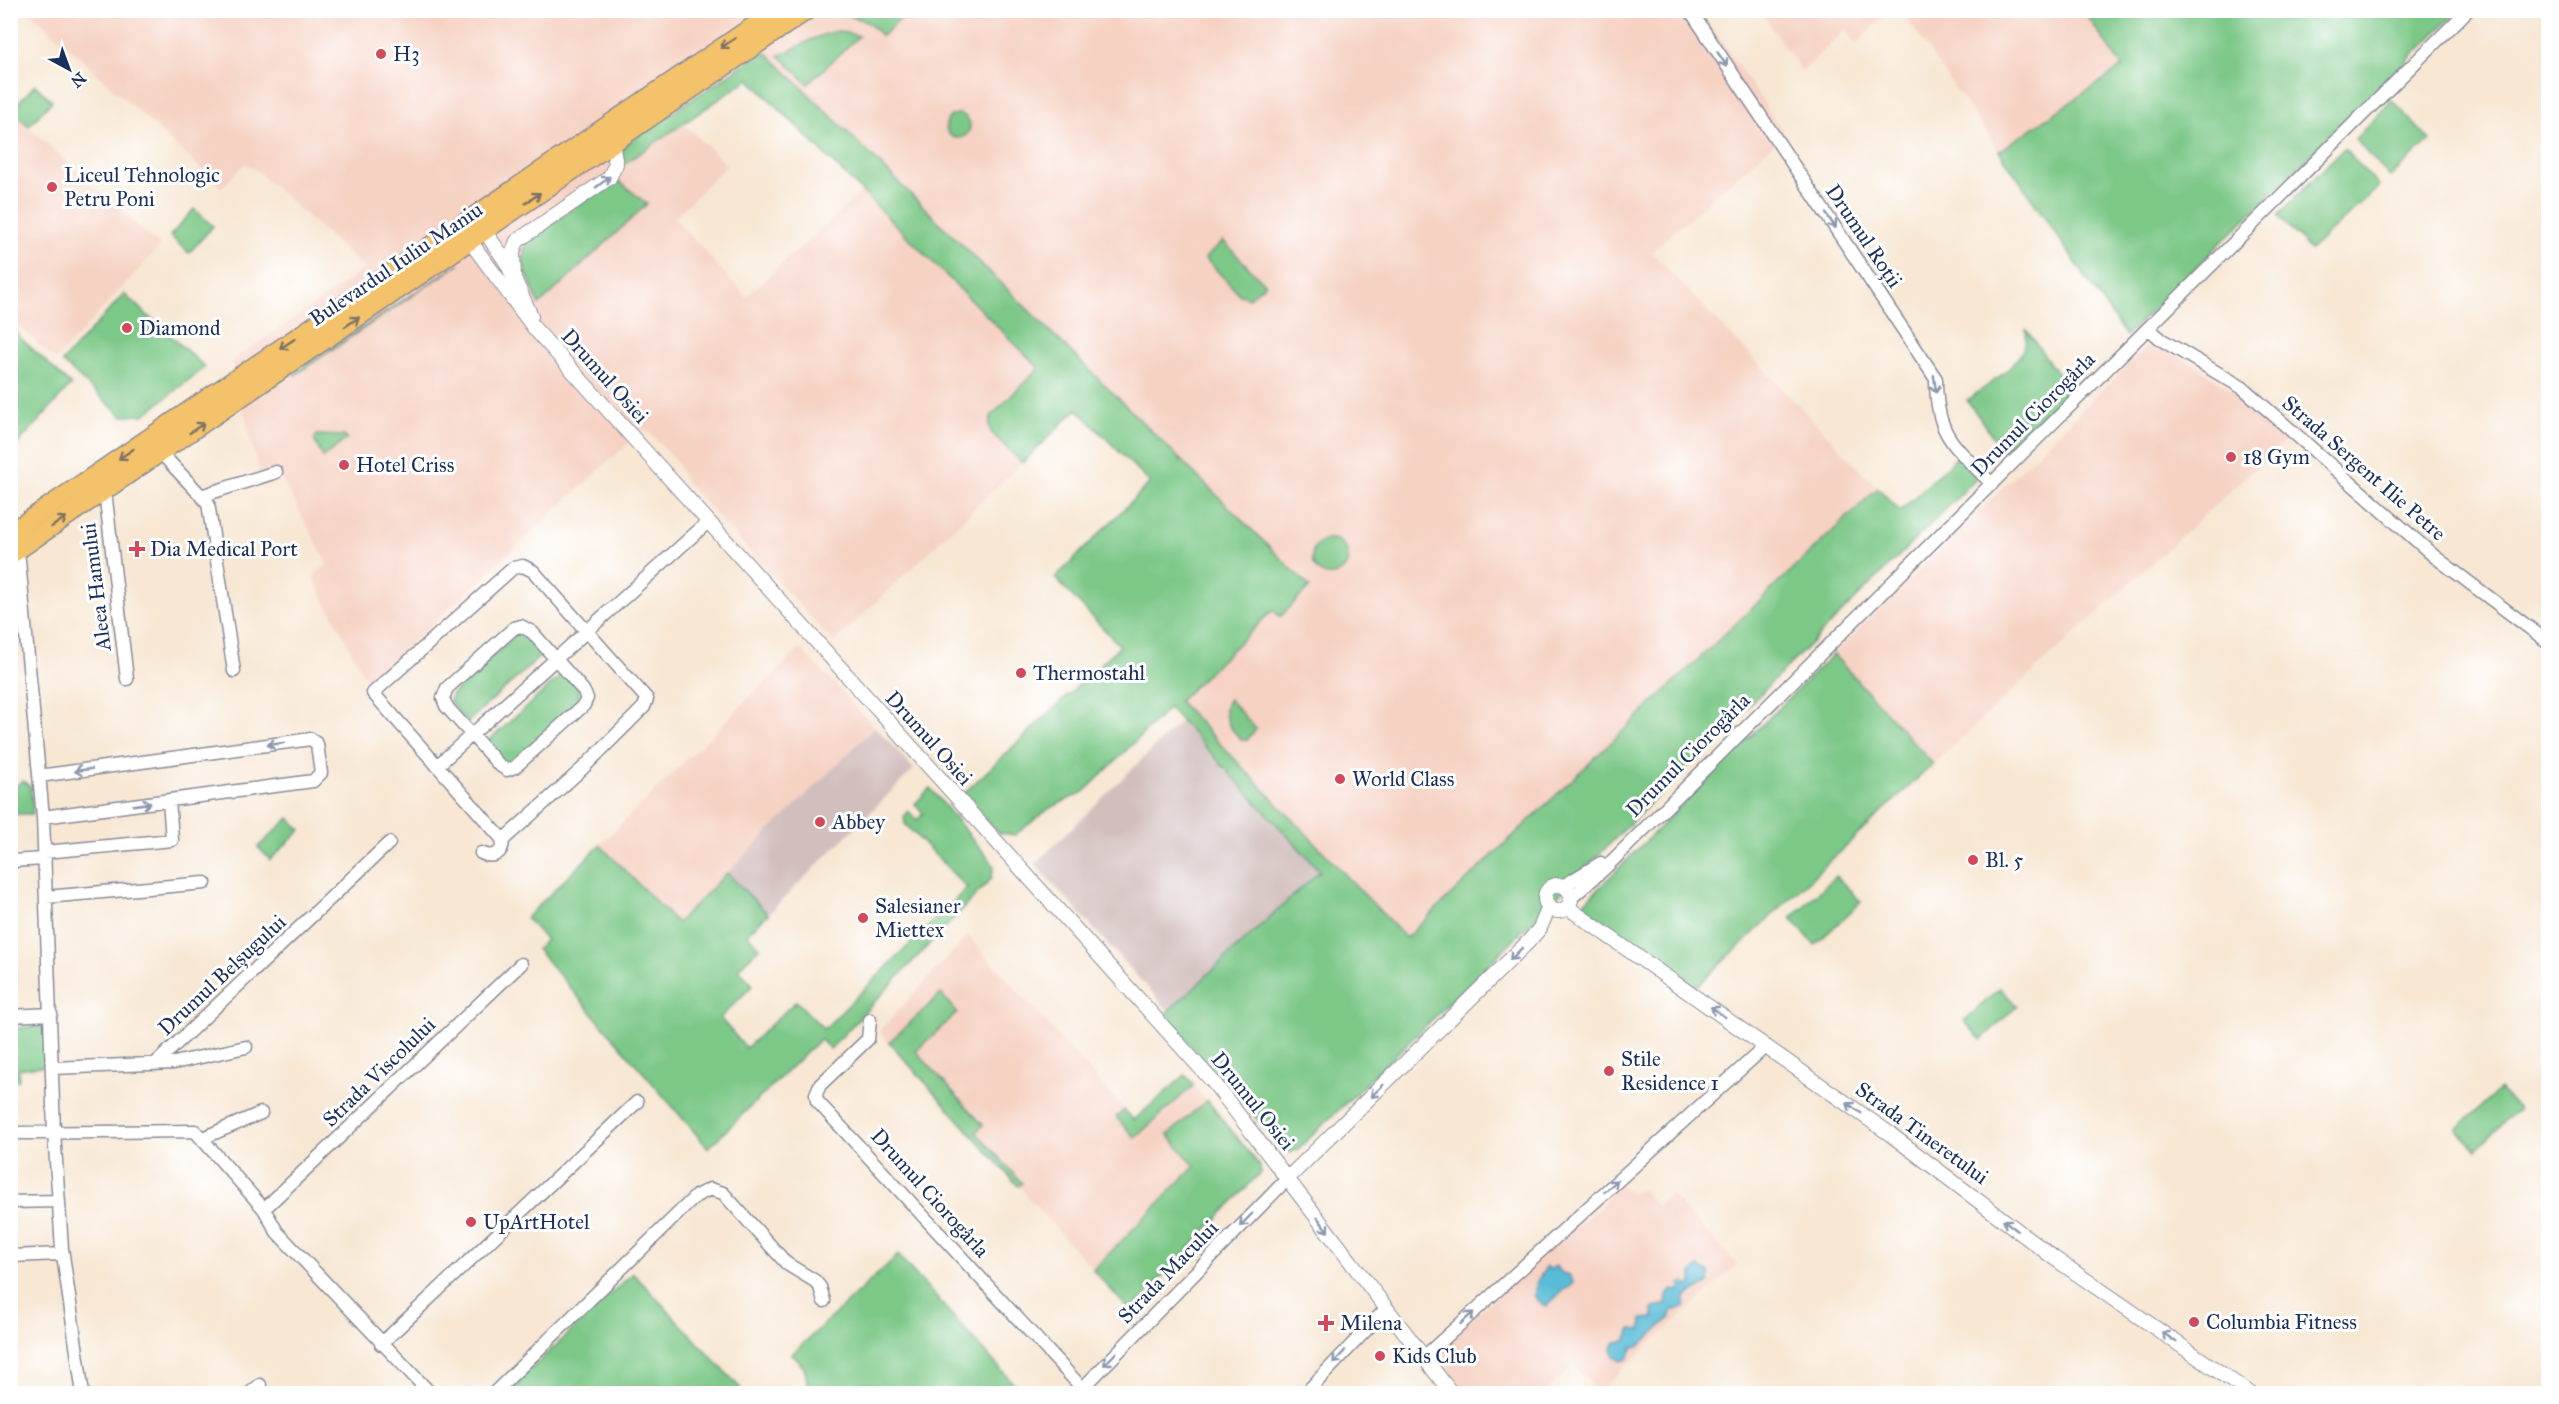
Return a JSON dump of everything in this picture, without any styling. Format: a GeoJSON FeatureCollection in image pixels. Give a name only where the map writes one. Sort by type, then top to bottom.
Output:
{"type":"FeatureCollection","features":[{"type":"Feature","properties":{"kind":"main road","name":"Bulevardul Iuliu Maniu"},"geometry":{"type":"LineString","coordinates":[[14,552],[233,404],[777,10]]}},
{"type":"Feature","properties":{"kind":"main road","name":"Bulevardul Iuliu Maniu"},"geometry":{"type":"LineString","coordinates":[[10,533],[223,388],[472,229],[612,144],[807,10]]}},
{"type":"Feature","properties":{"kind":"main road"},"geometry":{"type":"LineString","coordinates":[[223,388],[233,404]]}},
{"type":"Feature","properties":{"kind":"street","name":"Drumul Roții"},"geometry":{"type":"LineString","coordinates":[[1690,10],[1936,379],[1938,414],[1950,442],[1992,484]]}},
{"type":"Feature","properties":{"kind":"street","name":"Drumul Ciorogârla"},"geometry":{"type":"LineString","coordinates":[[1569,902],[2468,10]]}},
{"type":"Feature","properties":{"kind":"street"},"geometry":{"type":"LineString","coordinates":[[514,278],[513,252],[517,241],[609,178],[616,164],[612,144]]}},
{"type":"Feature","properties":{"kind":"street","name":"Drumul Osiei"},"geometry":{"type":"LineString","coordinates":[[472,229],[514,278],[535,329]]}},
{"type":"Feature","properties":{"kind":"street","name":"Drumul Osiei"},"geometry":{"type":"LineString","coordinates":[[472,229],[535,329],[1214,1083],[1452,1394]]}},
{"type":"Feature","properties":{"kind":"street","name":"Strada Sergent Ilie Petre"},"geometry":{"type":"LineString","coordinates":[[2149,329],[2162,340],[2243,388],[2426,549],[2548,642]]}},
{"type":"Feature","properties":{"kind":"street"},"geometry":{"type":"LineString","coordinates":[[161,453],[208,503],[234,671]]}},
{"type":"Feature","properties":{"kind":"street"},"geometry":{"type":"LineString","coordinates":[[201,496],[276,472]]}},
{"type":"Feature","properties":{"kind":"street","name":"Aleea Hamului"},"geometry":{"type":"LineString","coordinates":[[105,491],[126,679]]}},
{"type":"Feature","properties":{"kind":"street"},"geometry":{"type":"LineString","coordinates":[[437,766],[708,522]]}},
{"type":"Feature","properties":{"kind":"street"},"geometry":{"type":"LineString","coordinates":[[14,552],[43,817],[54,1132],[63,1254],[83,1394]]}},
{"type":"Feature","properties":{"kind":"street"},"geometry":{"type":"LineString","coordinates":[[481,853],[486,856],[497,855],[501,850],[503,840],[581,770],[646,704],[646,695],[588,630],[533,571],[528,567],[518,566],[373,693],[503,840]]}},
{"type":"Feature","properties":{"kind":"street"},"geometry":{"type":"LineString","coordinates":[[517,627],[529,629],[556,659],[586,694],[584,705],[511,770],[502,768],[444,700],[445,691],[517,627]]}},
{"type":"Feature","properties":{"kind":"street"},"geometry":{"type":"LineString","coordinates":[[39,776],[311,740],[317,744],[321,773],[313,781],[43,817]]}},
{"type":"Feature","properties":{"kind":"street"},"geometry":{"type":"LineString","coordinates":[[10,861],[172,840],[169,800]]}},
{"type":"Feature","properties":{"kind":"street","name":"Drumul Belșugului"},"geometry":{"type":"LineString","coordinates":[[53,1068],[155,1064],[389,843]]}},
{"type":"Feature","properties":{"kind":"street","name":"Drumul Ciorogârla"},"geometry":{"type":"LineString","coordinates":[[1563,886],[1582,877],[1626,845]]}},
{"type":"Feature","properties":{"kind":"street"},"geometry":{"type":"LineString","coordinates":[[46,897],[205,883]]}},
{"type":"Feature","properties":{"kind":"street"},"geometry":{"type":"LineString","coordinates":[[1288,1178],[1528,942],[1540,928],[1549,907],[1545,897],[1548,891],[1554,885],[1563,886],[1569,890],[1569,902],[1560,910],[1549,907]]}},
{"type":"Feature","properties":{"kind":"street","name":"Strada Tineretului"},"geometry":{"type":"LineString","coordinates":[[1569,902],[1890,1134],[2054,1258],[2251,1394]]}},
{"type":"Feature","properties":{"kind":"street","name":"Strada Viscolului"},"geometry":{"type":"LineString","coordinates":[[264,1209],[521,964]]}},
{"type":"Feature","properties":{"kind":"street"},"geometry":{"type":"LineString","coordinates":[[10,1016],[51,1014]]}},
{"type":"Feature","properties":{"kind":"street","name":"Drumul Ciorogârla"},"geometry":{"type":"LineString","coordinates":[[870,1020],[868,1039],[820,1085],[816,1094],[817,1101],[1079,1391]]}},
{"type":"Feature","properties":{"kind":"street"},"geometry":{"type":"LineString","coordinates":[[1424,1357],[1766,1046]]}},
{"type":"Feature","properties":{"kind":"street"},"geometry":{"type":"LineString","coordinates":[[155,1064],[174,1063],[246,1047]]}},
{"type":"Feature","properties":{"kind":"street"},"geometry":{"type":"LineString","coordinates":[[381,1344],[637,1102]]}},
{"type":"Feature","properties":{"kind":"street"},"geometry":{"type":"LineString","coordinates":[[203,1138],[261,1113]]}},
{"type":"Feature","properties":{"kind":"street"},"geometry":{"type":"LineString","coordinates":[[10,1133],[190,1129],[203,1138],[264,1209],[277,1232],[430,1394]]}},
{"type":"Feature","properties":{"kind":"street"},"geometry":{"type":"LineString","coordinates":[[1271,1195],[1276,1178],[1274,1160]]}},
{"type":"Feature","properties":{"kind":"street","name":"Strada Macului"},"geometry":{"type":"LineString","coordinates":[[1079,1391],[1288,1178]]}},
{"type":"Feature","properties":{"kind":"street"},"geometry":{"type":"LineString","coordinates":[[493,1394],[696,1196],[710,1189],[717,1189],[787,1264],[815,1281],[820,1287],[824,1301]]}},
{"type":"Feature","properties":{"kind":"street"},"geometry":{"type":"LineString","coordinates":[[10,1202],[59,1201]]}},
{"type":"Feature","properties":{"kind":"street"},"geometry":{"type":"LineString","coordinates":[[10,1256],[63,1254]]}},
{"type":"Feature","properties":{"kind":"street"},"geometry":{"type":"LineString","coordinates":[[1305,1394],[1372,1321],[1387,1308]]}},
{"type":"Feature","properties":{"kind":"street"},"geometry":{"type":"LineString","coordinates":[[249,1394],[260,1384]]}},
{"type":"Feature","properties":{"kind":"shaded area"},"geometry":{"type":"Polygon","coordinates":[[[29,11],[1700,11],[1785,134],[1651,252],[1878,488],[1406,938],[1179,701],[1273,610],[1280,617],[1310,588],[748,79],[684,124],[727,165],[674,218],[746,297],[862,191],[1039,368],[991,416],[989,422],[991,432],[1022,463],[834,642],[684,480],[676,461],[645,428],[368,683],[313,577],[327,563],[280,475],[261,481],[232,361],[365,269],[256,170],[245,163],[222,188],[29,11]]]}},
{"type":"Feature","properties":{"kind":"shaded area"},"geometry":{"type":"Polygon","coordinates":[[[1760,11],[1889,11],[1856,44],[1845,30],[1802,72],[1760,11]]]}},
{"type":"Feature","properties":{"kind":"shaded area"},"geometry":{"type":"Polygon","coordinates":[[[1901,11],[2084,11],[2123,67],[1999,151],[1901,11]]]}},
{"type":"Feature","properties":{"kind":"shaded area","name":"Liceul Tehnologic Petru Poni"},"geometry":{"type":"Polygon","coordinates":[[[11,111],[160,246],[56,360],[11,319],[11,111]]]}},
{"type":"Feature","properties":{"kind":"shaded area"},"geometry":{"type":"Polygon","coordinates":[[[2149,344],[2193,364],[2230,389],[2287,439],[1933,764],[1833,654],[2149,344]]]}},
{"type":"Feature","properties":{"kind":"shaded area"},"geometry":{"type":"Polygon","coordinates":[[[800,648],[875,727],[677,923],[600,845],[800,648]]]}},
{"type":"Feature","properties":{"kind":"shaded area"},"geometry":{"type":"Polygon","coordinates":[[[1180,722],[1320,872],[1169,1011],[1035,864],[1180,722]]]}},
{"type":"Feature","properties":{"kind":"shaded area"},"geometry":{"type":"Polygon","coordinates":[[[875,727],[914,769],[768,914],[727,873],[875,727]]]}},
{"type":"Feature","properties":{"kind":"shaded area"},"geometry":{"type":"Polygon","coordinates":[[[968,936],[1134,1120],[1185,1075],[1260,1166],[1258,1176],[1130,1311],[879,1031],[968,936]]]}},
{"type":"Feature","properties":{"kind":"shaded area"},"geometry":{"type":"Polygon","coordinates":[[[1618,1185],[1632,1193],[1642,1190],[1657,1206],[1671,1194],[1737,1265],[1598,1392],[1574,1366],[1544,1393],[1464,1393],[1434,1353],[1559,1239],[1601,1207],[1607,1196],[1618,1185]]]}},
{"type":"Feature","properties":{"kind":"green space"},"geometry":{"type":"Polygon","coordinates":[[[913,10],[912,21],[906,14],[882,36],[867,22],[848,15],[853,11],[913,10]]]}},
{"type":"Feature","properties":{"kind":"green space"},"geometry":{"type":"Polygon","coordinates":[[[2084,11],[2458,11],[2126,336],[1999,151],[2122,67],[2084,11]]]}},
{"type":"Feature","properties":{"kind":"green space"},"geometry":{"type":"Polygon","coordinates":[[[838,31],[859,36],[808,84],[779,55],[823,35],[838,31]]]}},
{"type":"Feature","properties":{"kind":"green space"},"geometry":{"type":"Polygon","coordinates":[[[767,53],[1310,587],[1280,617],[1273,610],[1179,701],[1406,938],[1878,488],[1900,511],[1960,454],[1980,475],[1470,983],[1297,1150],[1289,1153],[1281,1145],[1282,1142],[1262,1125],[1164,1015],[1320,871],[1169,708],[1084,792],[1050,808],[1015,835],[999,833],[962,795],[1120,646],[1055,578],[1150,483],[1077,409],[1022,463],[991,432],[989,426],[991,416],[1039,368],[749,79],[624,164],[622,154],[626,144],[759,54],[767,53]]]}},
{"type":"Feature","properties":{"kind":"green space"},"geometry":{"type":"Polygon","coordinates":[[[35,85],[52,101],[29,126],[11,110],[35,85]]]}},
{"type":"Feature","properties":{"kind":"green space"},"geometry":{"type":"Polygon","coordinates":[[[2392,100],[2430,140],[2390,177],[2355,139],[2392,100]]]}},
{"type":"Feature","properties":{"kind":"green space"},"geometry":{"type":"Polygon","coordinates":[[[953,114],[963,114],[970,121],[970,131],[963,138],[953,138],[946,131],[946,121],[953,114]]]}},
{"type":"Feature","properties":{"kind":"green space"},"geometry":{"type":"Polygon","coordinates":[[[2344,148],[2379,187],[2310,250],[2278,215],[2344,148]]]}},
{"type":"Feature","properties":{"kind":"green space"},"geometry":{"type":"Polygon","coordinates":[[[620,182],[647,204],[539,305],[523,264],[525,242],[610,183],[620,182]]]}},
{"type":"Feature","properties":{"kind":"green space"},"geometry":{"type":"Polygon","coordinates":[[[194,209],[213,226],[189,253],[170,236],[194,209]]]}},
{"type":"Feature","properties":{"kind":"green space"},"geometry":{"type":"Polygon","coordinates":[[[1223,241],[1265,284],[1249,298],[1240,295],[1205,258],[1223,241]]]}},
{"type":"Feature","properties":{"kind":"green space"},"geometry":{"type":"Polygon","coordinates":[[[459,264],[295,375],[294,373],[459,264]]]}},
{"type":"Feature","properties":{"kind":"green space","name":"Diamond"},"geometry":{"type":"Polygon","coordinates":[[[124,294],[205,367],[144,415],[122,416],[62,362],[124,294]]]}},
{"type":"Feature","properties":{"kind":"green space"},"geometry":{"type":"Polygon","coordinates":[[[11,329],[71,385],[10,451],[11,329]]]}},
{"type":"Feature","properties":{"kind":"green space"},"geometry":{"type":"Polygon","coordinates":[[[2026,329],[2069,391],[2004,453],[1967,400],[1997,379],[2015,361],[2026,341],[2026,329]]]}},
{"type":"Feature","properties":{"kind":"green space"},"geometry":{"type":"Polygon","coordinates":[[[317,435],[344,436],[347,439],[323,457],[314,440],[317,435]]]}},
{"type":"Feature","properties":{"kind":"green space"},"geometry":{"type":"Polygon","coordinates":[[[1330,539],[1343,544],[1348,557],[1343,570],[1330,575],[1317,570],[1312,557],[1317,544],[1330,539]]]}},
{"type":"Feature","properties":{"kind":"green space"},"geometry":{"type":"Polygon","coordinates":[[[11,579],[14,584],[18,634],[12,635],[11,579]]]}},
{"type":"Feature","properties":{"kind":"green space"},"geometry":{"type":"Polygon","coordinates":[[[518,633],[525,633],[545,652],[467,723],[450,701],[451,695],[518,633]]]}},
{"type":"Feature","properties":{"kind":"green space"},"geometry":{"type":"Polygon","coordinates":[[[1833,654],[1933,764],[1696,987],[1581,906],[1833,654]]]}},
{"type":"Feature","properties":{"kind":"green space"},"geometry":{"type":"Polygon","coordinates":[[[564,673],[579,690],[580,702],[512,763],[505,763],[485,744],[564,673]]]}},
{"type":"Feature","properties":{"kind":"green space"},"geometry":{"type":"Polygon","coordinates":[[[1229,699],[1256,729],[1247,740],[1241,740],[1227,721],[1225,710],[1229,699]]]}},
{"type":"Feature","properties":{"kind":"green space"},"geometry":{"type":"Polygon","coordinates":[[[23,781],[31,787],[33,814],[11,814],[11,789],[23,781]]]}},
{"type":"Feature","properties":{"kind":"green space"},"geometry":{"type":"Polygon","coordinates":[[[930,788],[990,860],[994,867],[991,879],[830,1049],[820,1039],[708,1148],[537,949],[546,940],[526,918],[600,845],[677,923],[727,873],[768,914],[747,934],[760,947],[738,969],[753,985],[720,1018],[746,1048],[796,1001],[824,1029],[967,888],[905,824],[904,817],[908,811],[917,820],[923,814],[915,804],[930,788]]]}},
{"type":"Feature","properties":{"kind":"green space"},"geometry":{"type":"Polygon","coordinates":[[[289,818],[301,830],[270,860],[258,847],[289,818]]]}},
{"type":"Feature","properties":{"kind":"green space"},"geometry":{"type":"Polygon","coordinates":[[[1836,876],[1861,902],[1815,945],[1791,918],[1836,876]]]}},
{"type":"Feature","properties":{"kind":"green space"},"geometry":{"type":"Polygon","coordinates":[[[2000,988],[2017,1006],[1981,1040],[1964,1021],[2000,988]]]}},
{"type":"Feature","properties":{"kind":"green space"},"geometry":{"type":"Polygon","coordinates":[[[941,994],[957,1013],[916,1051],[983,1125],[976,1132],[1022,1183],[1018,1186],[889,1042],[941,994]]]}},
{"type":"Feature","properties":{"kind":"green space"},"geometry":{"type":"Polygon","coordinates":[[[48,1026],[49,1065],[18,1069],[19,1080],[11,1081],[10,1028],[48,1026]]]}},
{"type":"Feature","properties":{"kind":"green space"},"geometry":{"type":"Polygon","coordinates":[[[1185,1075],[1194,1085],[1135,1138],[1116,1117],[1124,1110],[1134,1120],[1185,1075]]]}},
{"type":"Feature","properties":{"kind":"green space"},"geometry":{"type":"Polygon","coordinates":[[[2500,1089],[2518,1109],[2476,1149],[2457,1129],[2500,1089]]]}},
{"type":"Feature","properties":{"kind":"green space"},"geometry":{"type":"Polygon","coordinates":[[[1207,1100],[1260,1166],[1260,1173],[1130,1311],[1093,1270],[1195,1166],[1168,1135],[1207,1100]]]}},
{"type":"Feature","properties":{"kind":"green space"},"geometry":{"type":"Polygon","coordinates":[[[898,1255],[1022,1393],[809,1393],[805,1369],[792,1354],[898,1255]]]}},
{"type":"Feature","properties":{"kind":"green space"},"geometry":{"type":"Polygon","coordinates":[[[633,1273],[745,1393],[505,1393],[633,1273]]]}},
{"type":"Feature","properties":{"kind":"water"},"geometry":{"type":"Polygon","coordinates":[[[1547,1266],[1550,1270],[1555,1266],[1562,1273],[1569,1275],[1573,1282],[1546,1307],[1534,1295],[1537,1281],[1547,1266]]]}},
{"type":"Feature","properties":{"kind":"water"},"geometry":{"type":"Polygon","coordinates":[[[1699,1267],[1710,1273],[1709,1283],[1685,1297],[1684,1307],[1672,1311],[1671,1317],[1638,1347],[1632,1348],[1628,1359],[1621,1361],[1614,1357],[1612,1348],[1615,1342],[1626,1341],[1631,1329],[1641,1330],[1642,1319],[1654,1318],[1653,1309],[1666,1304],[1667,1295],[1673,1290],[1679,1291],[1681,1283],[1685,1282],[1687,1287],[1692,1283],[1692,1273],[1699,1267]]]}},
{"type":"Feature","properties":{"kind":"place","name":"H3"},"geometry":{"type":"Point","coordinates":[381,54]}},
{"type":"Feature","properties":{"kind":"place","name":"Liceul Tehnologic Petru Poni"},"geometry":{"type":"Point","coordinates":[52,187]}},
{"type":"Feature","properties":{"kind":"place","name":"Diamond"},"geometry":{"type":"Point","coordinates":[127,328]}},
{"type":"Feature","properties":{"kind":"place","name":"18 Gym"},"geometry":{"type":"Point","coordinates":[2231,457]}},
{"type":"Feature","properties":{"kind":"place","name":"Hotel Criss"},"geometry":{"type":"Point","coordinates":[344,465]}},
{"type":"Feature","properties":{"kind":"place","name":"Dia Medical Port"},"geometry":{"type":"Point","coordinates":[137,549]}},
{"type":"Feature","properties":{"kind":"place","name":"Thermostahl"},"geometry":{"type":"Point","coordinates":[1021,673]}},
{"type":"Feature","properties":{"kind":"place","name":"World Class"},"geometry":{"type":"Point","coordinates":[1340,779]}},
{"type":"Feature","properties":{"kind":"place","name":"Abbey"},"geometry":{"type":"Point","coordinates":[820,822]}},
{"type":"Feature","properties":{"kind":"place","name":"Bl. 5"},"geometry":{"type":"Point","coordinates":[1973,860]}},
{"type":"Feature","properties":{"kind":"place","name":"Salesianer Miettex"},"geometry":{"type":"Point","coordinates":[863,918]}},
{"type":"Feature","properties":{"kind":"place","name":"Stile Residence 1"},"geometry":{"type":"Point","coordinates":[1609,1071]}},
{"type":"Feature","properties":{"kind":"place","name":"UpArtHotel"},"geometry":{"type":"Point","coordinates":[471,1222]}},
{"type":"Feature","properties":{"kind":"place","name":"Columbia Fitness"},"geometry":{"type":"Point","coordinates":[2194,1322]}},
{"type":"Feature","properties":{"kind":"place","name":"Milena"},"geometry":{"type":"Point","coordinates":[1326,1323]}},
{"type":"Feature","properties":{"kind":"place","name":"Kids Club"},"geometry":{"type":"Point","coordinates":[1380,1356]}}]}
